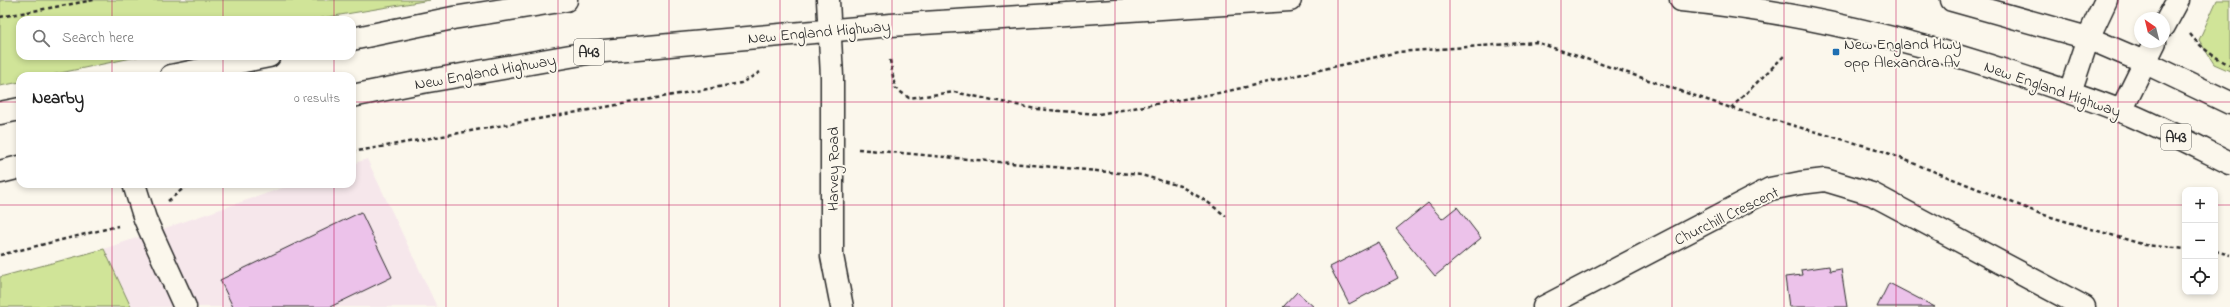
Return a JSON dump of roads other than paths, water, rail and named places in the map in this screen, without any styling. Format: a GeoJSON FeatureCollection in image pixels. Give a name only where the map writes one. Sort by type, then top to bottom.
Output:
{"type":"FeatureCollection","features":[{"type":"Feature","properties":{"kind":"main road"},"geometry":{"type":"LineString","coordinates":[[356,38],[452,18],[566,0]]}},
{"type":"Feature","properties":{"kind":"main road","name":"Harvey Road"},"geometry":{"type":"LineString","coordinates":[[828,0],[832,149],[832,256],[842,307]]}},
{"type":"Feature","properties":{"kind":"main road","name":"New England Highway"},"geometry":{"type":"LineString","coordinates":[[356,95],[593,52],[830,30],[1290,0]]}},
{"type":"Feature","properties":{"kind":"main road","name":"New England Highway"},"geometry":{"type":"LineString","coordinates":[[1680,0],[1788,15],[1875,32],[1981,63],[2070,92],[2121,111],[2230,163]]}},
{"type":"Feature","properties":{"kind":"main road"},"geometry":{"type":"LineString","coordinates":[[1952,0],[2088,38],[2144,62],[2230,103]]}},
{"type":"Feature","properties":{"kind":"main road"},"geometry":{"type":"LineString","coordinates":[[2070,92],[2088,38],[2106,0]]}},
{"type":"Feature","properties":{"kind":"main road"},"geometry":{"type":"LineString","coordinates":[[2170,15],[2178,0]]}},
{"type":"Feature","properties":{"kind":"main road"},"geometry":{"type":"LineString","coordinates":[[2121,111],[2152,48]]}},
{"type":"Feature","properties":{"kind":"main road"},"geometry":{"type":"LineString","coordinates":[[194,72],[249,60]]}},
{"type":"Feature","properties":{"kind":"main road"},"geometry":{"type":"LineString","coordinates":[[0,114],[16,110]]}},
{"type":"Feature","properties":{"kind":"main road"},"geometry":{"type":"LineString","coordinates":[[0,172],[16,169]]}},
{"type":"Feature","properties":{"kind":"main road","name":"Churchill Crescent"},"geometry":{"type":"LineString","coordinates":[[1544,307],[1770,190],[1800,182],[1825,180],[1872,194],[2084,307]]}},
{"type":"Feature","properties":{"kind":"main road"},"geometry":{"type":"LineString","coordinates":[[135,188],[145,219],[184,307]]}},
{"type":"Feature","properties":{"kind":"place","name":"New England Hwy opp Alexandra Av"},"geometry":{"type":"Point","coordinates":[1836,52]}}]}
